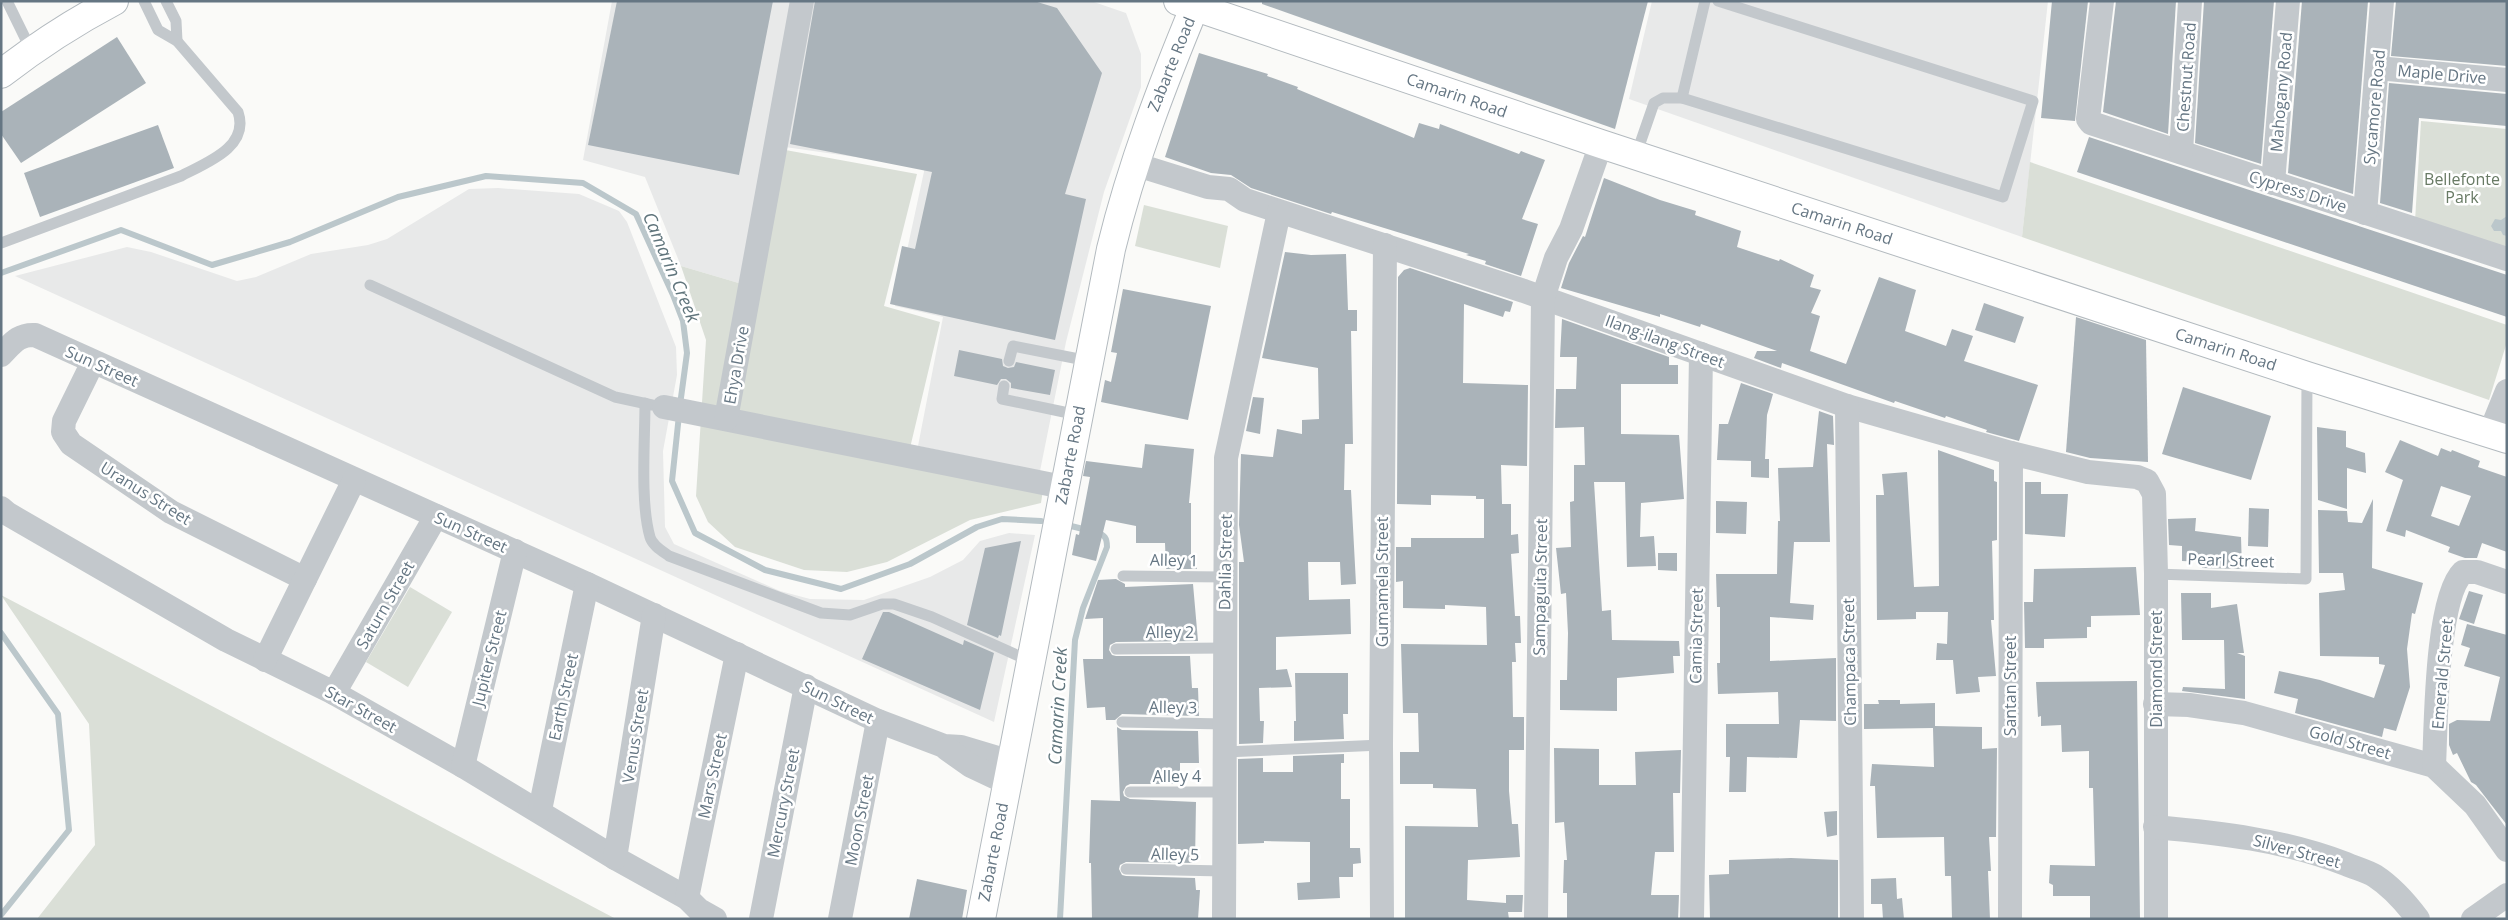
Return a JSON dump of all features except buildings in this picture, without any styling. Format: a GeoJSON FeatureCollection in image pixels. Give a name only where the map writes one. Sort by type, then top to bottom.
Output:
{"type":"FeatureCollection","features":[{"type":"Feature","properties":{"kind":"main road"},"geometry":{"type":"LineString","coordinates":[[1,74],[79,10],[114,1]]}},
{"type":"Feature","properties":{"kind":"main road","name":"Camarin Road"},"geometry":{"type":"LineString","coordinates":[[1190,3],[1595,142],[2307,376],[2499,436]]}},
{"type":"Feature","properties":{"kind":"main road","name":"Zabarte Road"},"geometry":{"type":"LineString","coordinates":[[980,919],[1111,249],[1134,164],[1190,3]]}},
{"type":"Feature","properties":{"kind":"street","name":"Ehya Drive"},"geometry":{"type":"LineString","coordinates":[[802,1],[715,417],[1063,487]]}},
{"type":"Feature","properties":{"kind":"street","name":"Cypress Drive"},"geometry":{"type":"LineString","coordinates":[[2102,1],[2089,122],[2507,259]]}},
{"type":"Feature","properties":{"kind":"street","name":"Chestnut Road"},"geometry":{"type":"LineString","coordinates":[[2181,152],[2190,1]]}},
{"type":"Feature","properties":{"kind":"street","name":"Mahogany Road"},"geometry":{"type":"LineString","coordinates":[[2274,183],[2288,1]]}},
{"type":"Feature","properties":{"kind":"street","name":"Sycamore Road"},"geometry":{"type":"LineString","coordinates":[[2365,213],[2382,1]]}},
{"type":"Feature","properties":{"kind":"street","name":"Maple Drive"},"geometry":{"type":"LineString","coordinates":[[2377,68],[2507,80]]}},
{"type":"Feature","properties":{"kind":"street","name":"Sampaguita Street"},"geometry":{"type":"LineString","coordinates":[[1536,919],[1543,298],[1556,258],[1560,224],[1595,142]]}},
{"type":"Feature","properties":{"kind":"street","name":"Ilang-ilang Street"},"geometry":{"type":"LineString","coordinates":[[1134,164],[1208,186],[1229,189],[1245,200],[1279,212],[1543,298],[1847,406],[2010,453],[2088,472]]}},
{"type":"Feature","properties":{"kind":"street","name":"Dahlia Street"},"geometry":{"type":"LineString","coordinates":[[1224,919],[1226,458],[1279,212]]}},
{"type":"Feature","properties":{"kind":"street","name":"Gumamela Street"},"geometry":{"type":"LineString","coordinates":[[1382,919],[1381,745],[1385,245]]}},
{"type":"Feature","properties":{"kind":"street","name":"Sun Street"},"geometry":{"type":"LineString","coordinates":[[1,355],[16,339],[25,335],[35,336],[515,551],[806,686],[878,722],[944,746],[971,766],[1009,772]]}},
{"type":"Feature","properties":{"kind":"street","name":"Camia Street"},"geometry":{"type":"LineString","coordinates":[[1692,919],[1701,354]]}},
{"type":"Feature","properties":{"kind":"street","name":"Uranus Street"},"geometry":{"type":"LineString","coordinates":[[93,362],[64,421],[63,432],[71,444],[171,512],[305,579]]}},
{"type":"Feature","properties":{"kind":"street"},"geometry":{"type":"LineString","coordinates":[[2499,436],[2507,391]]}},
{"type":"Feature","properties":{"kind":"street"},"geometry":{"type":"LineString","coordinates":[[655,405],[715,417]]}},
{"type":"Feature","properties":{"kind":"street","name":"Champaca Street"},"geometry":{"type":"LineString","coordinates":[[1847,406],[1852,919]]}},
{"type":"Feature","properties":{"kind":"street","name":"Santan Street"},"geometry":{"type":"LineString","coordinates":[[2010,453],[2010,919]]}},
{"type":"Feature","properties":{"kind":"street","name":"Diamond Street"},"geometry":{"type":"LineString","coordinates":[[2088,472],[2137,477],[2148,481],[2154,494],[2156,574],[2156,919]]}},
{"type":"Feature","properties":{"kind":"street"},"geometry":{"type":"LineString","coordinates":[[265,660],[354,480]]}},
{"type":"Feature","properties":{"kind":"street","name":"Star Street"},"geometry":{"type":"LineString","coordinates":[[1,508],[8,514],[226,640],[334,693],[540,810],[616,858],[687,898],[699,910],[715,919]]}},
{"type":"Feature","properties":{"kind":"street","name":"Saturn Street"},"geometry":{"type":"LineString","coordinates":[[334,693],[436,516]]}},
{"type":"Feature","properties":{"kind":"street","name":"Jupiter Street"},"geometry":{"type":"LineString","coordinates":[[463,766],[515,551]]}},
{"type":"Feature","properties":{"kind":"street","name":"Emerald Street"},"geometry":{"type":"LineString","coordinates":[[2434,766],[2443,625],[2456,578],[2463,572],[2477,572],[2507,582]]}},
{"type":"Feature","properties":{"kind":"street","name":"Earth Street"},"geometry":{"type":"LineString","coordinates":[[540,810],[587,584]]}},
{"type":"Feature","properties":{"kind":"street","name":"Venus Street"},"geometry":{"type":"LineString","coordinates":[[616,858],[654,615]]}},
{"type":"Feature","properties":{"kind":"street","name":"Mars Street"},"geometry":{"type":"LineString","coordinates":[[687,898],[737,654]]}},
{"type":"Feature","properties":{"kind":"street","name":"Mercury Street"},"geometry":{"type":"LineString","coordinates":[[761,919],[806,686]]}},
{"type":"Feature","properties":{"kind":"street","name":"Gold Street"},"geometry":{"type":"LineString","coordinates":[[2155,704],[2189,704],[2244,713],[2434,766],[2475,805],[2507,850]]}},
{"type":"Feature","properties":{"kind":"street","name":"Moon Street"},"geometry":{"type":"LineString","coordinates":[[840,919],[878,722]]}},
{"type":"Feature","properties":{"kind":"street","name":"Silver Street"},"geometry":{"type":"LineString","coordinates":[[2155,827],[2224,834],[2267,841],[2323,854],[2374,875],[2406,902],[2418,919]]}},
{"type":"Feature","properties":{"kind":"street"},"geometry":{"type":"LineString","coordinates":[[2473,919],[2507,895]]}},
{"type":"Feature","properties":{"kind":"lane"},"geometry":{"type":"LineString","coordinates":[[7,1],[31,50]]}},
{"type":"Feature","properties":{"kind":"lane"},"geometry":{"type":"LineString","coordinates":[[1,243],[157,186],[206,163],[235,142],[240,132],[241,122],[238,112],[177,41],[158,30],[144,1]]}},
{"type":"Feature","properties":{"kind":"lane"},"geometry":{"type":"LineString","coordinates":[[166,1],[176,21],[177,41]]}},
{"type":"Feature","properties":{"kind":"lane"},"geometry":{"type":"LineString","coordinates":[[1682,98],[1705,1]]}},
{"type":"Feature","properties":{"kind":"lane"},"geometry":{"type":"LineString","coordinates":[[1636,155],[1654,103],[1663,98],[1682,98],[2003,197],[2033,100],[1718,1]]}},
{"type":"Feature","properties":{"kind":"lane"},"geometry":{"type":"LineString","coordinates":[[370,285],[615,397],[655,405],[645,492],[650,538],[660,550],[669,556],[821,613],[850,615],[882,604],[894,604],[932,617],[1030,661]]}},
{"type":"Feature","properties":{"kind":"lane"},"geometry":{"type":"LineString","coordinates":[[1009,361],[1013,346],[1089,361]]}},
{"type":"Feature","properties":{"kind":"lane","name":"Pearl Street"},"geometry":{"type":"LineString","coordinates":[[2156,574],[2306,579],[2307,376]]}},
{"type":"Feature","properties":{"kind":"lane"},"geometry":{"type":"LineString","coordinates":[[1004,386],[1002,399],[1078,414]]}},
{"type":"Feature","properties":{"kind":"lane","name":"Alley 1"},"geometry":{"type":"LineString","coordinates":[[1123,576],[1225,577]]}},
{"type":"Feature","properties":{"kind":"lane","name":"Alley 2"},"geometry":{"type":"LineString","coordinates":[[1116,649],[1224,648]]}},
{"type":"Feature","properties":{"kind":"lane","name":"Alley 3"},"geometry":{"type":"LineString","coordinates":[[1122,722],[1225,724]]}},
{"type":"Feature","properties":{"kind":"lane"},"geometry":{"type":"LineString","coordinates":[[1225,752],[1381,745]]}},
{"type":"Feature","properties":{"kind":"lane","name":"Alley 4"},"geometry":{"type":"LineString","coordinates":[[1130,792],[1224,792]]}},
{"type":"Feature","properties":{"kind":"lane","name":"Alley 5"},"geometry":{"type":"LineString","coordinates":[[1126,869],[1224,871]]}},
{"type":"Feature","properties":{"kind":"shaded area"},"geometry":{"type":"Polygon","coordinates":[[[612,1],[795,1],[742,284],[681,266],[645,177],[583,160],[612,1]]]}},
{"type":"Feature","properties":{"kind":"shaded area"},"geometry":{"type":"Polygon","coordinates":[[[814,1],[1091,1],[1126,13],[1141,54],[1141,87],[1104,192],[1066,342],[1040,471],[918,446],[943,317],[895,306],[925,167],[785,147],[814,1]]]}},
{"type":"Feature","properties":{"kind":"shaded area"},"geometry":{"type":"Polygon","coordinates":[[[1652,1],[2048,1],[2022,237],[1629,99],[1652,1]]]}},
{"type":"Feature","properties":{"kind":"shaded area"},"geometry":{"type":"Polygon","coordinates":[[[498,188],[579,194],[619,211],[627,222],[676,347],[677,375],[663,451],[665,527],[674,544],[780,591],[810,599],[864,600],[930,577],[963,560],[980,541],[1009,533],[1035,535],[994,722],[15,276],[127,247],[151,252],[237,281],[256,277],[311,254],[368,245],[387,239],[469,189],[498,188]]]}},
{"type":"Feature","properties":{"kind":"shaded area"},"geometry":{"type":"Polygon","coordinates":[[[2507,216],[2507,236],[2503,235],[2501,231],[2494,231],[2491,226],[2495,219],[2501,220],[2507,216]]]}},
{"type":"Feature","properties":{"kind":"green space","name":"Bellefonte Park"},"geometry":{"type":"Polygon","coordinates":[[[2421,121],[2507,129],[2507,250],[2415,221],[2421,121]]]}},
{"type":"Feature","properties":{"kind":"green space"},"geometry":{"type":"Polygon","coordinates":[[[769,147],[917,174],[884,306],[940,322],[910,448],[1045,477],[1041,503],[970,520],[887,562],[847,572],[804,570],[735,547],[708,522],[696,496],[706,340],[681,266],[742,284],[769,147]]]}},
{"type":"Feature","properties":{"kind":"green space"},"geometry":{"type":"Polygon","coordinates":[[[2030,162],[2507,325],[2507,342],[2489,400],[2022,237],[2030,162]]]}},
{"type":"Feature","properties":{"kind":"green space"},"geometry":{"type":"Polygon","coordinates":[[[1144,205],[1228,226],[1220,268],[1135,246],[1144,205]]]}},
{"type":"Feature","properties":{"kind":"green space"},"geometry":{"type":"Polygon","coordinates":[[[410,587],[452,612],[408,687],[366,662],[410,587]]]}},
{"type":"Feature","properties":{"kind":"green space"},"geometry":{"type":"Polygon","coordinates":[[[1,595],[616,919],[37,919],[95,845],[89,724],[1,595]]]}},
{"type":"Feature","properties":{"kind":"waterway","name":"Camarin Creek"},"geometry":{"type":"LineString","coordinates":[[1,273],[121,230],[212,265],[290,242],[398,197],[486,176],[583,183],[636,214],[673,295],[683,321],[687,353],[680,405]]}},
{"type":"Feature","properties":{"kind":"waterway","name":"Camarin Creek"},"geometry":{"type":"LineString","coordinates":[[679,415],[672,481],[695,533],[765,570],[841,589],[910,564],[977,527],[1002,519],[1041,521]]}},
{"type":"Feature","properties":{"kind":"waterway","name":"Camarin Creek"},"geometry":{"type":"LineString","coordinates":[[1071,526],[1087,530]]}},
{"type":"Feature","properties":{"kind":"waterway","name":"Camarin Creek"},"geometry":{"type":"LineString","coordinates":[[1060,919],[1075,640],[1083,608],[1107,547],[1105,537],[1096,532]]}},
{"type":"Feature","properties":{"kind":"waterway"},"geometry":{"type":"LineString","coordinates":[[1,633],[58,714],[69,830],[1,915]]}}]}
